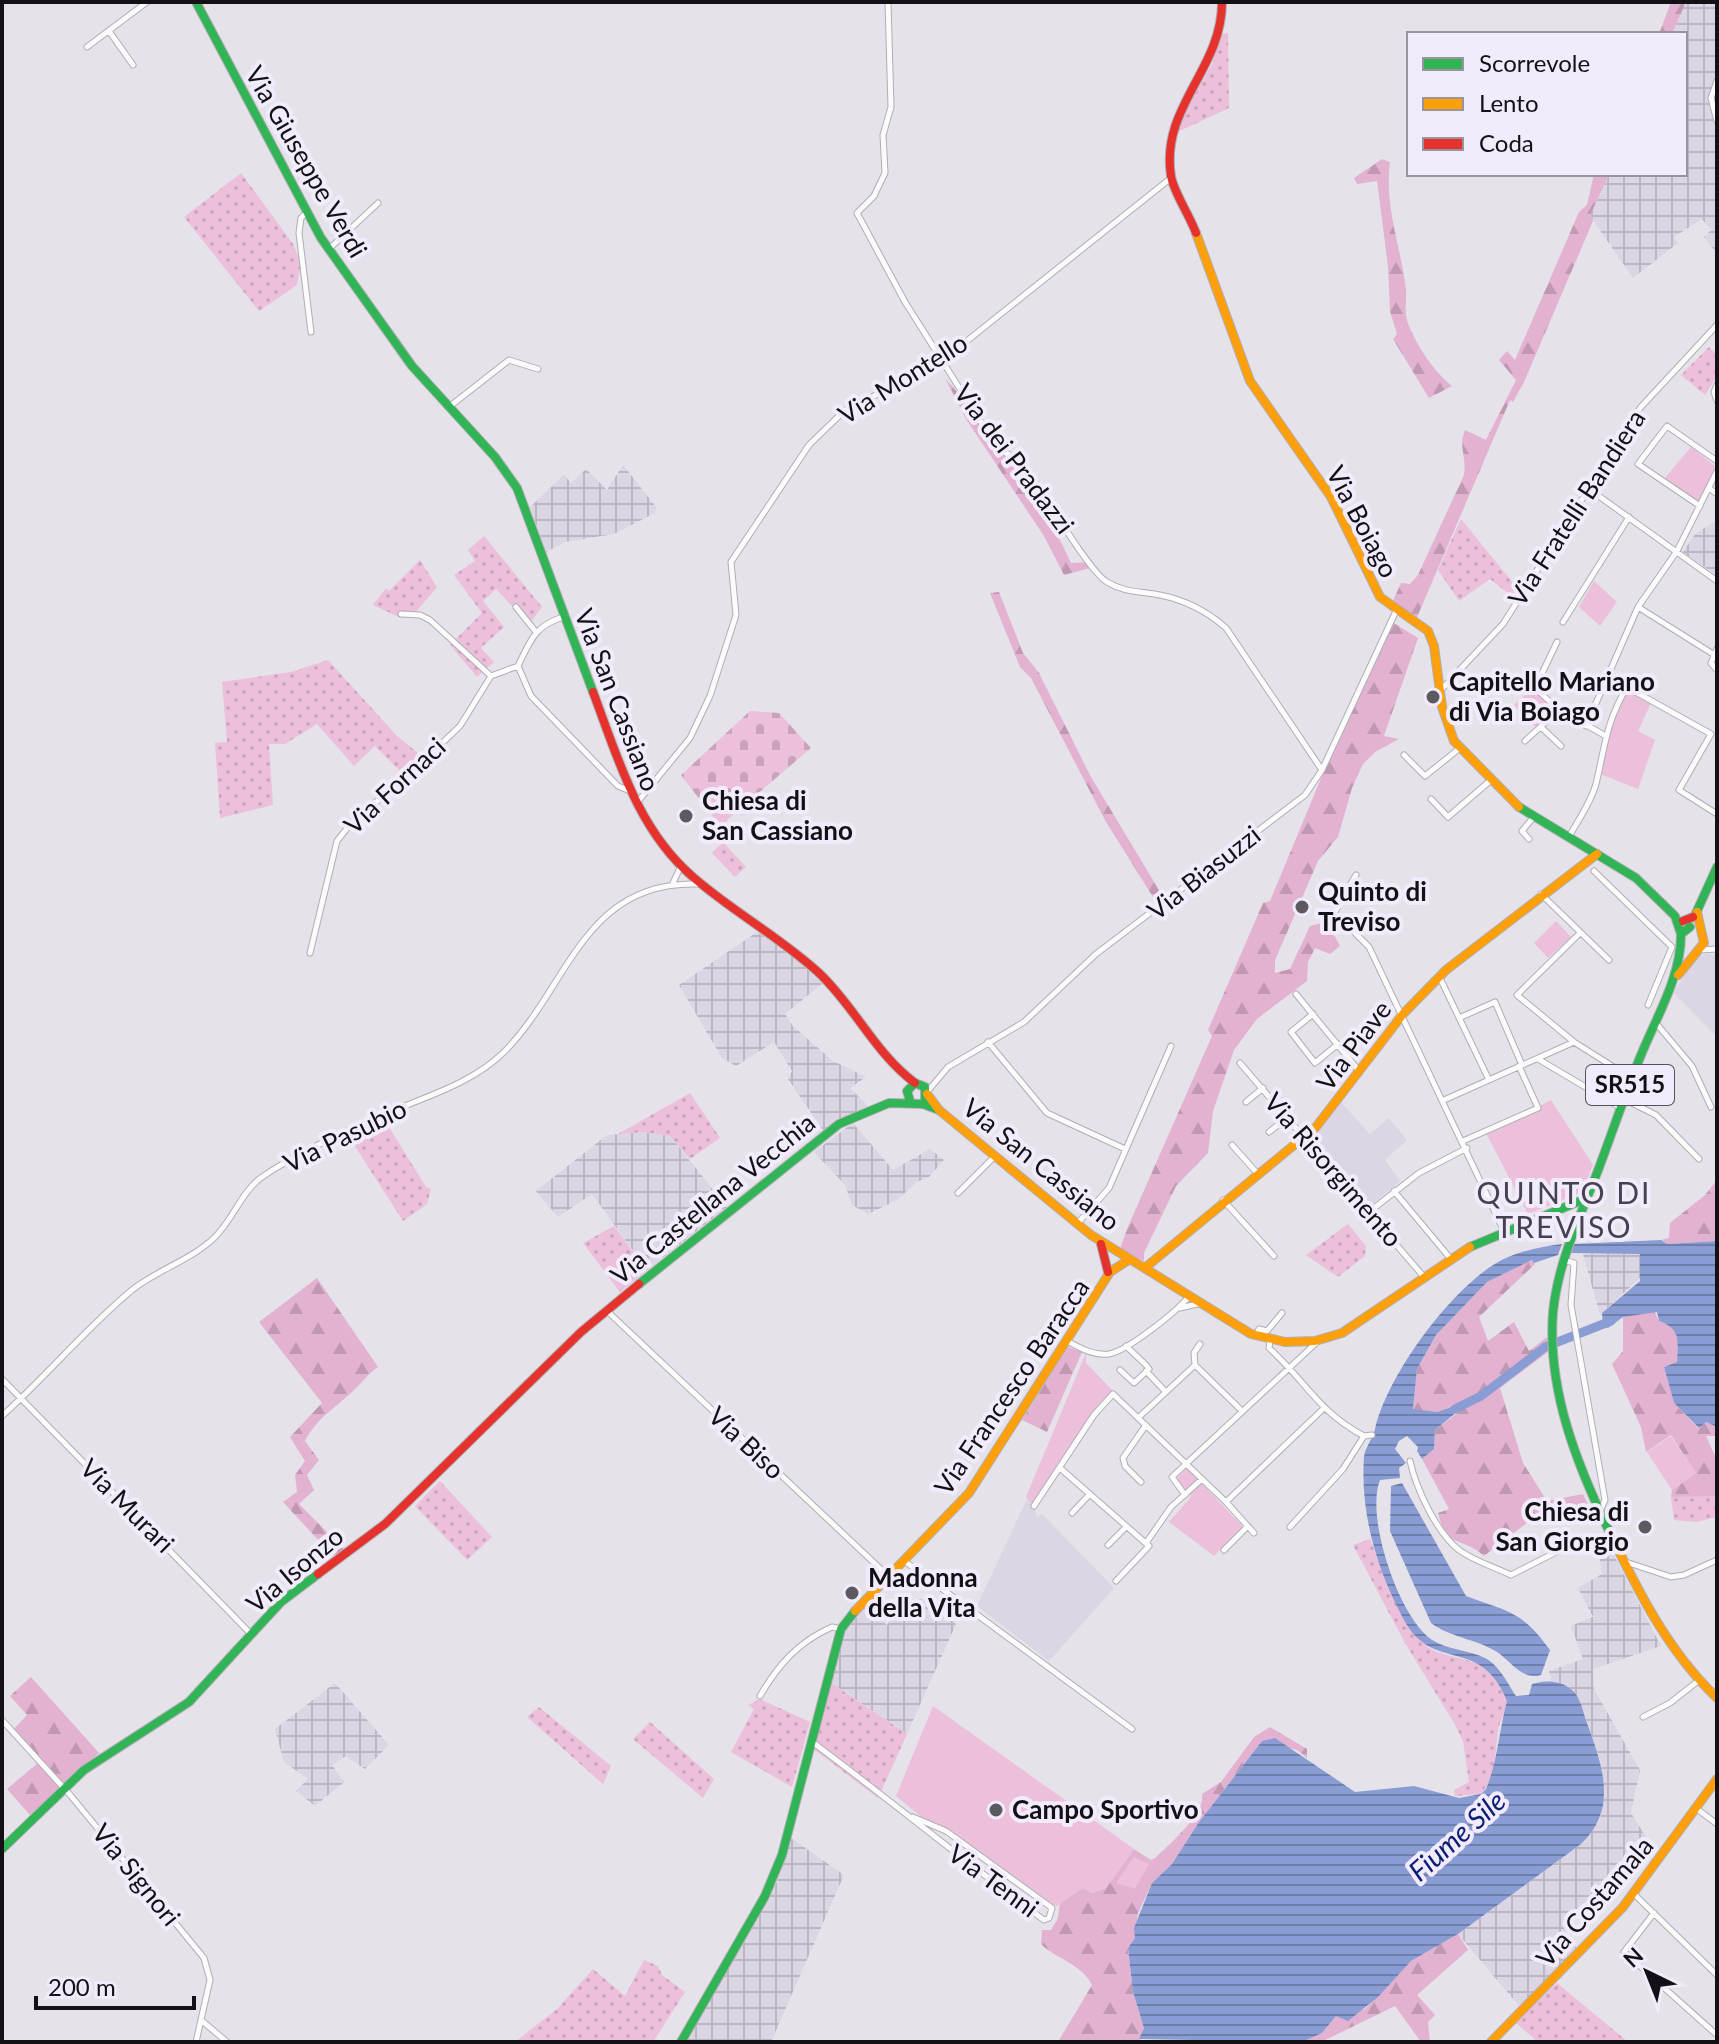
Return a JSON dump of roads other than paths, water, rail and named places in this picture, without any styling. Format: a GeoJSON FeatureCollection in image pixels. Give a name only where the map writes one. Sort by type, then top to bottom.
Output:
{"type":"FeatureCollection","features":[{"type":"Feature","properties":{"kind":"main road","name":"Via Giuseppe Verdi"},"geometry":{"type":"LineString","coordinates":[[196,2],[307,212],[329,249],[390,335]]}},
{"type":"Feature","properties":{"kind":"main road","name":"Via Boiago"},"geometry":{"type":"LineString","coordinates":[[1222,2],[1222,19],[1213,52],[1173,123],[1171,178],[1187,207],[1250,381],[1331,497],[1371,584],[1396,611],[1416,620],[1428,631],[1434,646],[1439,693],[1447,726],[1460,748],[1532,819],[1570,835],[1597,854],[1609,857],[1688,920],[1677,946]]}},
{"type":"Feature","properties":{"kind":"main road","name":"Via San Cassiano"},"geometry":{"type":"LineString","coordinates":[[390,335],[495,457],[517,488],[630,791],[654,838],[680,868],[814,968],[912,1087],[927,1093],[939,1110],[1099,1241],[1256,1336],[1270,1341],[1316,1343]]}},
{"type":"Feature","properties":{"kind":"main road","name":"Via Piave"},"geometry":{"type":"LineString","coordinates":[[1146,1267],[1223,1200],[1305,1137],[1360,1072],[1403,1014],[1439,976],[1541,894],[1597,854]]}},
{"type":"Feature","properties":{"kind":"main road"},"geometry":{"type":"LineString","coordinates":[[1681,934],[1717,867]]}},
{"type":"Feature","properties":{"kind":"main road"},"geometry":{"type":"LineString","coordinates":[[1688,920],[1703,933]]}},
{"type":"Feature","properties":{"kind":"main road"},"geometry":{"type":"LineString","coordinates":[[1688,920],[1703,933]]}},
{"type":"Feature","properties":{"kind":"main road"},"geometry":{"type":"LineString","coordinates":[[1673,982],[1697,950],[1703,933]]}},
{"type":"Feature","properties":{"kind":"main road"},"geometry":{"type":"LineString","coordinates":[[1677,946],[1688,951],[1697,950]]}},
{"type":"Feature","properties":{"kind":"main road","name":"SR515"},"geometry":{"type":"LineString","coordinates":[[1677,946],[1673,982],[1654,1022],[1564,1260],[1558,1284],[1553,1352],[1561,1411],[1610,1535],[1660,1633],[1698,1681],[1717,1698]]}},
{"type":"Feature","properties":{"kind":"main road"},"geometry":{"type":"LineString","coordinates":[[910,1101],[912,1087]]}},
{"type":"Feature","properties":{"kind":"main road","name":"Via Castellana Vecchia"},"geometry":{"type":"LineString","coordinates":[[606,1310],[817,1139],[851,1118],[891,1102],[912,1087]]}},
{"type":"Feature","properties":{"kind":"main road"},"geometry":{"type":"LineString","coordinates":[[921,1102],[927,1093]]}},
{"type":"Feature","properties":{"kind":"main road","name":"Via San Cassiano"},"geometry":{"type":"LineString","coordinates":[[910,1101],[939,1110]]}},
{"type":"Feature","properties":{"kind":"main road","name":"Via Castellana Vecchia"},"geometry":{"type":"LineString","coordinates":[[891,1102],[910,1101]]}},
{"type":"Feature","properties":{"kind":"main road"},"geometry":{"type":"LineString","coordinates":[[1316,1343],[1365,1322],[1450,1258],[1504,1231],[1589,1196]]}},
{"type":"Feature","properties":{"kind":"main road","name":"Via Francesco Baracca"},"geometry":{"type":"LineString","coordinates":[[1099,1241],[1111,1263]]}},
{"type":"Feature","properties":{"kind":"main road","name":"Via Francesco Baracca"},"geometry":{"type":"LineString","coordinates":[[681,2042],[765,1896],[782,1855],[841,1629],[887,1575],[969,1493],[1099,1295],[1118,1251]]}},
{"type":"Feature","properties":{"kind":"main road","name":"Via Francesco Baracca"},"geometry":{"type":"LineString","coordinates":[[1111,1263],[1130,1259]]}},
{"type":"Feature","properties":{"kind":"main road","name":"Via Isonzo"},"geometry":{"type":"LineString","coordinates":[[2,1849],[63,1788],[100,1757],[189,1702],[290,1594],[395,1514],[606,1310]]}},
{"type":"Feature","properties":{"kind":"main road","name":"Via Costamala"},"geometry":{"type":"LineString","coordinates":[[1491,2042],[1580,1955],[1634,1894],[1717,1779]]}},
{"type":"Feature","properties":{"kind":"street"},"geometry":{"type":"LineString","coordinates":[[87,47],[147,2]]}},
{"type":"Feature","properties":{"kind":"street","name":"Via dei Pradazzi"},"geometry":{"type":"LineString","coordinates":[[888,2],[891,107],[883,135],[885,173],[874,196],[857,213],[905,302],[995,443],[1021,461],[1100,578],[1125,592],[1160,595],[1187,604],[1226,628],[1322,770]]}},
{"type":"Feature","properties":{"kind":"street"},"geometry":{"type":"LineString","coordinates":[[109,31],[133,65]]}},
{"type":"Feature","properties":{"kind":"street"},"geometry":{"type":"LineString","coordinates":[[1717,81],[1711,98],[1717,121]]}},
{"type":"Feature","properties":{"kind":"street","name":"Via Montello"},"geometry":{"type":"LineString","coordinates":[[636,804],[690,738],[710,696],[736,615],[731,562],[809,445],[844,411],[942,361],[1171,178]]}},
{"type":"Feature","properties":{"kind":"street"},"geometry":{"type":"LineString","coordinates":[[329,249],[378,203]]}},
{"type":"Feature","properties":{"kind":"street"},"geometry":{"type":"LineString","coordinates":[[307,212],[301,218],[299,233],[311,332]]}},
{"type":"Feature","properties":{"kind":"street","name":"Via Fratelli Bandiera"},"geometry":{"type":"LineString","coordinates":[[1439,693],[1503,624],[1640,408],[1717,325]]}},
{"type":"Feature","properties":{"kind":"street"},"geometry":{"type":"LineString","coordinates":[[449,407],[502,363],[517,360],[538,369]]}},
{"type":"Feature","properties":{"kind":"street"},"geometry":{"type":"LineString","coordinates":[[1717,385],[1714,392],[1717,401]]}},
{"type":"Feature","properties":{"kind":"street"},"geometry":{"type":"LineString","coordinates":[[1700,506],[1638,464],[1667,426],[1717,461]]}},
{"type":"Feature","properties":{"kind":"street"},"geometry":{"type":"LineString","coordinates":[[1586,726],[1638,607],[1677,551],[1717,471]]}},
{"type":"Feature","properties":{"kind":"street"},"geometry":{"type":"LineString","coordinates":[[1709,488],[1717,494]]}},
{"type":"Feature","properties":{"kind":"street"},"geometry":{"type":"LineString","coordinates":[[1589,489],[1717,581]]}},
{"type":"Feature","properties":{"kind":"street"},"geometry":{"type":"LineString","coordinates":[[1563,622],[1629,517]]}},
{"type":"Feature","properties":{"kind":"street"},"geometry":{"type":"LineString","coordinates":[[516,607],[536,632]]}},
{"type":"Feature","properties":{"kind":"street"},"geometry":{"type":"LineString","coordinates":[[1638,607],[1715,651],[1711,663],[1717,670]]}},
{"type":"Feature","properties":{"kind":"street","name":"Via Biasuzzi"},"geometry":{"type":"LineString","coordinates":[[912,1087],[939,1075],[1024,1022],[1096,954],[1305,795],[1322,770],[1396,611]]}},
{"type":"Feature","properties":{"kind":"street"},"geometry":{"type":"LineString","coordinates":[[401,614],[420,615],[430,620],[491,676],[518,666],[536,632],[545,622],[563,617]]}},
{"type":"Feature","properties":{"kind":"street"},"geometry":{"type":"LineString","coordinates":[[1557,642],[1535,688],[1559,710],[1604,735]]}},
{"type":"Feature","properties":{"kind":"street"},"geometry":{"type":"LineString","coordinates":[[518,666],[531,696],[618,786],[630,791]]}},
{"type":"Feature","properties":{"kind":"street","name":"Via Fornaci"},"geometry":{"type":"LineString","coordinates":[[310,953],[337,841],[356,817],[396,787],[460,726],[491,676]]}},
{"type":"Feature","properties":{"kind":"street"},"geometry":{"type":"LineString","coordinates":[[1607,676],[1711,734],[1679,790],[1717,814]]}},
{"type":"Feature","properties":{"kind":"street"},"geometry":{"type":"LineString","coordinates":[[1570,835],[1596,784],[1604,735],[1612,712],[1627,687]]}},
{"type":"Feature","properties":{"kind":"street"},"geometry":{"type":"LineString","coordinates":[[1525,741],[1559,710]]}},
{"type":"Feature","properties":{"kind":"street"},"geometry":{"type":"LineString","coordinates":[[1541,727],[1561,746]]}},
{"type":"Feature","properties":{"kind":"street"},"geometry":{"type":"LineString","coordinates":[[1404,755],[1425,776],[1460,748]]}},
{"type":"Feature","properties":{"kind":"street"},"geometry":{"type":"LineString","coordinates":[[1431,799],[1448,817],[1491,780]]}},
{"type":"Feature","properties":{"kind":"street"},"geometry":{"type":"LineString","coordinates":[[1529,839],[1522,831],[1532,819]]}},
{"type":"Feature","properties":{"kind":"street"},"geometry":{"type":"LineString","coordinates":[[671,886],[680,868]]}},
{"type":"Feature","properties":{"kind":"street"},"geometry":{"type":"LineString","coordinates":[[1594,871],[1677,946],[1648,1005]]}},
{"type":"Feature","properties":{"kind":"street"},"geometry":{"type":"LineString","coordinates":[[1356,875],[1329,916],[1348,926],[1369,947],[1504,1231]]}},
{"type":"Feature","properties":{"kind":"street","name":"Via Pasubio"},"geometry":{"type":"LineString","coordinates":[[2,1416],[135,1288],[211,1240],[264,1176],[386,1114],[461,1082],[486,1067],[525,1027],[589,931],[616,908],[671,886],[698,884]]}},
{"type":"Feature","properties":{"kind":"street"},"geometry":{"type":"LineString","coordinates":[[1541,894],[1609,960]]}},
{"type":"Feature","properties":{"kind":"street"},"geometry":{"type":"LineString","coordinates":[[1580,933],[1517,995],[1574,1042],[1632,1079]]}},
{"type":"Feature","properties":{"kind":"street"},"geometry":{"type":"LineString","coordinates":[[1703,933],[1717,949]]}},
{"type":"Feature","properties":{"kind":"street"},"geometry":{"type":"LineString","coordinates":[[1697,950],[1717,949]]}},
{"type":"Feature","properties":{"kind":"street"},"geometry":{"type":"LineString","coordinates":[[1439,976],[1489,1080]]}},
{"type":"Feature","properties":{"kind":"street"},"geometry":{"type":"LineString","coordinates":[[1296,994],[1360,1072]]}},
{"type":"Feature","properties":{"kind":"street"},"geometry":{"type":"LineString","coordinates":[[1459,1018],[1495,1002],[1538,1108],[1463,1141]]}},
{"type":"Feature","properties":{"kind":"street"},"geometry":{"type":"LineString","coordinates":[[1313,1014],[1291,1032],[1315,1063],[1338,1044]]}},
{"type":"Feature","properties":{"kind":"street"},"geometry":{"type":"LineString","coordinates":[[1654,1022],[1663,1027],[1692,1066],[1711,1107]]}},
{"type":"Feature","properties":{"kind":"street"},"geometry":{"type":"LineString","coordinates":[[988,1042],[1047,1113],[1126,1149]]}},
{"type":"Feature","properties":{"kind":"street"},"geometry":{"type":"LineString","coordinates":[[1444,1100],[1574,1042]]}},
{"type":"Feature","properties":{"kind":"street"},"geometry":{"type":"LineString","coordinates":[[1077,1224],[1104,1196],[1171,1046]]}},
{"type":"Feature","properties":{"kind":"street"},"geometry":{"type":"LineString","coordinates":[[1537,1058],[1623,1104],[1656,1115],[1699,1159]]}},
{"type":"Feature","properties":{"kind":"street","name":"Via Risorgimento"},"geometry":{"type":"LineString","coordinates":[[1240,1063],[1425,1277]]}},
{"type":"Feature","properties":{"kind":"street","name":"Via Biasuzzi"},"geometry":{"type":"LineString","coordinates":[[927,1093],[939,1075]]}},
{"type":"Feature","properties":{"kind":"street"},"geometry":{"type":"LineString","coordinates":[[1246,1102],[1263,1088]]}},
{"type":"Feature","properties":{"kind":"street"},"geometry":{"type":"LineString","coordinates":[[1269,1132],[1288,1117]]}},
{"type":"Feature","properties":{"kind":"street"},"geometry":{"type":"LineString","coordinates":[[1232,1145],[1257,1173]]}},
{"type":"Feature","properties":{"kind":"street"},"geometry":{"type":"LineString","coordinates":[[1369,1212],[1419,1173],[1467,1148]]}},
{"type":"Feature","properties":{"kind":"street"},"geometry":{"type":"LineString","coordinates":[[958,1193],[995,1156]]}},
{"type":"Feature","properties":{"kind":"street"},"geometry":{"type":"LineString","coordinates":[[1394,1191],[1450,1258]]}},
{"type":"Feature","properties":{"kind":"street"},"geometry":{"type":"LineString","coordinates":[[1223,1200],[1274,1256]]}},
{"type":"Feature","properties":{"kind":"street"},"geometry":{"type":"LineString","coordinates":[[1564,1260],[1574,1263],[1571,1305],[1605,1505],[1600,1511]]}},
{"type":"Feature","properties":{"kind":"street"},"geometry":{"type":"LineString","coordinates":[[1067,1341],[1099,1354],[1111,1354],[1179,1308],[1190,1295]]}},
{"type":"Feature","properties":{"kind":"street"},"geometry":{"type":"LineString","coordinates":[[1179,1308],[1202,1303]]}},
{"type":"Feature","properties":{"kind":"street","name":"Via Biso"},"geometry":{"type":"LineString","coordinates":[[606,1310],[887,1575]]}},
{"type":"Feature","properties":{"kind":"street"},"geometry":{"type":"LineString","coordinates":[[1256,1336],[1259,1329],[1267,1331],[1282,1313]]}},
{"type":"Feature","properties":{"kind":"street"},"geometry":{"type":"LineString","coordinates":[[1270,1341],[1269,1348],[1289,1365],[1323,1409],[1364,1436],[1372,1435]]}},
{"type":"Feature","properties":{"kind":"street"},"geometry":{"type":"LineString","coordinates":[[1185,1495],[1172,1479],[1289,1365],[1316,1343]]}},
{"type":"Feature","properties":{"kind":"street"},"geometry":{"type":"LineString","coordinates":[[1200,1344],[1194,1353],[1195,1365],[1242,1411]]}},
{"type":"Feature","properties":{"kind":"street"},"geometry":{"type":"LineString","coordinates":[[1126,1346],[1165,1391]]}},
{"type":"Feature","properties":{"kind":"street"},"geometry":{"type":"LineString","coordinates":[[1138,1418],[1195,1365]]}},
{"type":"Feature","properties":{"kind":"street"},"geometry":{"type":"LineString","coordinates":[[1120,1370],[1134,1383],[1147,1369]]}},
{"type":"Feature","properties":{"kind":"street","name":"Via Murari"},"geometry":{"type":"LineString","coordinates":[[2,1379],[251,1634]]}},
{"type":"Feature","properties":{"kind":"street"},"geometry":{"type":"LineString","coordinates":[[1034,1506],[1094,1415],[1113,1394],[1227,1502],[1254,1533]]}},
{"type":"Feature","properties":{"kind":"street"},"geometry":{"type":"LineString","coordinates":[[1227,1502],[1323,1409]]}},
{"type":"Feature","properties":{"kind":"street"},"geometry":{"type":"LineString","coordinates":[[1141,1482],[1125,1466],[1123,1458],[1146,1425]]}},
{"type":"Feature","properties":{"kind":"street"},"geometry":{"type":"LineString","coordinates":[[1290,1527],[1343,1469],[1364,1436]]}},
{"type":"Feature","properties":{"kind":"street"},"geometry":{"type":"LineString","coordinates":[[1410,1461],[1413,1475],[1451,1543],[1469,1556],[1511,1575],[1582,1540],[1610,1535]]}},
{"type":"Feature","properties":{"kind":"street"},"geometry":{"type":"LineString","coordinates":[[1060,1468],[1149,1546],[1134,1566],[1116,1581]]}},
{"type":"Feature","properties":{"kind":"street"},"geometry":{"type":"LineString","coordinates":[[1146,1543],[1171,1507],[1202,1479]]}},
{"type":"Feature","properties":{"kind":"street"},"geometry":{"type":"LineString","coordinates":[[1589,1488],[1600,1484]]}},
{"type":"Feature","properties":{"kind":"street"},"geometry":{"type":"LineString","coordinates":[[1072,1513],[1089,1495]]}},
{"type":"Feature","properties":{"kind":"street"},"geometry":{"type":"LineString","coordinates":[[1224,1550],[1248,1526]]}},
{"type":"Feature","properties":{"kind":"street"},"geometry":{"type":"LineString","coordinates":[[1108,1545],[1126,1527]]}},
{"type":"Feature","properties":{"kind":"street"},"geometry":{"type":"LineString","coordinates":[[903,1560],[1132,1729]]}},
{"type":"Feature","properties":{"kind":"street"},"geometry":{"type":"LineString","coordinates":[[1626,1562],[1671,1577],[1684,1575],[1717,1560]]}},
{"type":"Feature","properties":{"kind":"street"},"geometry":{"type":"LineString","coordinates":[[760,1696],[777,1666],[807,1640],[832,1627],[841,1629]]}},
{"type":"Feature","properties":{"kind":"street"},"geometry":{"type":"LineString","coordinates":[[1643,1717],[1670,1703],[1698,1681]]}},
{"type":"Feature","properties":{"kind":"street","name":"Via Signori"},"geometry":{"type":"LineString","coordinates":[[2,1720],[63,1788],[204,1958],[210,1980],[196,2042]]}},
{"type":"Feature","properties":{"kind":"street","name":"Via Tenni"},"geometry":{"type":"LineString","coordinates":[[811,1741],[1044,1920],[1049,1918],[1052,1908],[937,1827],[913,1817]]}},
{"type":"Feature","properties":{"kind":"street"},"geometry":{"type":"LineString","coordinates":[[1697,1809],[1717,1824]]}},
{"type":"Feature","properties":{"kind":"street"},"geometry":{"type":"LineString","coordinates":[[931,1834],[937,1827]]}},
{"type":"Feature","properties":{"kind":"street"},"geometry":{"type":"LineString","coordinates":[[1634,1894],[1717,1975]]}},
{"type":"Feature","properties":{"kind":"street"},"geometry":{"type":"LineString","coordinates":[[1654,1913],[1624,1952],[1717,2035]]}},
{"type":"Feature","properties":{"kind":"street"},"geometry":{"type":"LineString","coordinates":[[200,2019],[227,2042]]}},
{"type":"Feature","properties":{"kind":"water"},"geometry":{"type":"Polygon","coordinates":[[[1661,1240],[1667,1244],[1717,1241],[1717,1427],[1706,1422],[1699,1428],[1674,1403],[1664,1367],[1677,1362],[1677,1336],[1659,1321],[1657,1312],[1623,1317],[1608,1328],[1603,1326],[1602,1313],[1640,1281],[1640,1254],[1571,1253],[1574,1244],[1661,1240]]]}},
{"type":"Feature","properties":{"kind":"water"},"geometry":{"type":"Polygon","coordinates":[[[1562,1244],[1558,1255],[1534,1263],[1532,1260],[1487,1282],[1436,1335],[1417,1369],[1413,1409],[1437,1412],[1462,1403],[1464,1406],[1435,1430],[1434,1449],[1422,1459],[1418,1447],[1407,1436],[1399,1441],[1395,1449],[1406,1463],[1399,1468],[1400,1478],[1380,1480],[1377,1518],[1388,1566],[1397,1589],[1408,1611],[1432,1640],[1490,1661],[1516,1696],[1529,1695],[1532,1684],[1547,1682],[1563,1684],[1575,1693],[1602,1770],[1604,1801],[1593,1830],[1581,1844],[1458,1934],[1411,1961],[1378,1997],[1348,2021],[1336,2016],[1322,2033],[1302,2042],[1139,2039],[1144,2028],[1133,1992],[1128,1948],[1135,1938],[1134,1928],[1152,1883],[1172,1864],[1199,1822],[1262,1741],[1275,1738],[1355,1792],[1414,1786],[1459,1798],[1481,1794],[1486,1789],[1507,1701],[1496,1681],[1484,1668],[1429,1646],[1416,1636],[1404,1620],[1372,1541],[1363,1478],[1364,1457],[1392,1385],[1438,1316],[1475,1279],[1501,1260],[1562,1244]]]}},
{"type":"Feature","properties":{"kind":"water"},"geometry":{"type":"Polygon","coordinates":[[[1402,1483],[1466,1596],[1514,1614],[1531,1627],[1550,1650],[1541,1675],[1522,1673],[1497,1652],[1431,1623],[1390,1531],[1391,1486],[1402,1483]]]}},
{"type":"Feature","properties":{"kind":"waterway","name":"Fiume Sile"},"geometry":{"type":"LineString","coordinates":[[1455,1409],[1481,1396],[1545,1347],[1611,1321]]}},
{"type":"Feature","properties":{"kind":"place","name":"Capitello Mariano di Via Boiago"},"geometry":{"type":"Point","coordinates":[1433,697]}},
{"type":"Feature","properties":{"kind":"place","name":"Chiesa di San Cassiano"},"geometry":{"type":"Point","coordinates":[686,816]}},
{"type":"Feature","properties":{"kind":"place","name":"Quinto di Treviso"},"geometry":{"type":"Point","coordinates":[1302,907]}},
{"type":"Feature","properties":{"kind":"place","name":"Chiesa di San Giorgio"},"geometry":{"type":"Point","coordinates":[1645,1527]}},
{"type":"Feature","properties":{"kind":"place","name":"Madonna della Vita"},"geometry":{"type":"Point","coordinates":[852,1593]}},
{"type":"Feature","properties":{"kind":"place","name":"Campo Sportivo"},"geometry":{"type":"Point","coordinates":[996,1810]}},
{"type":"Feature","properties":{"kind":"district","name":"QUINTO DI TREVISO"},"geometry":{"type":"Point","coordinates":[1564,1211]}}]}
